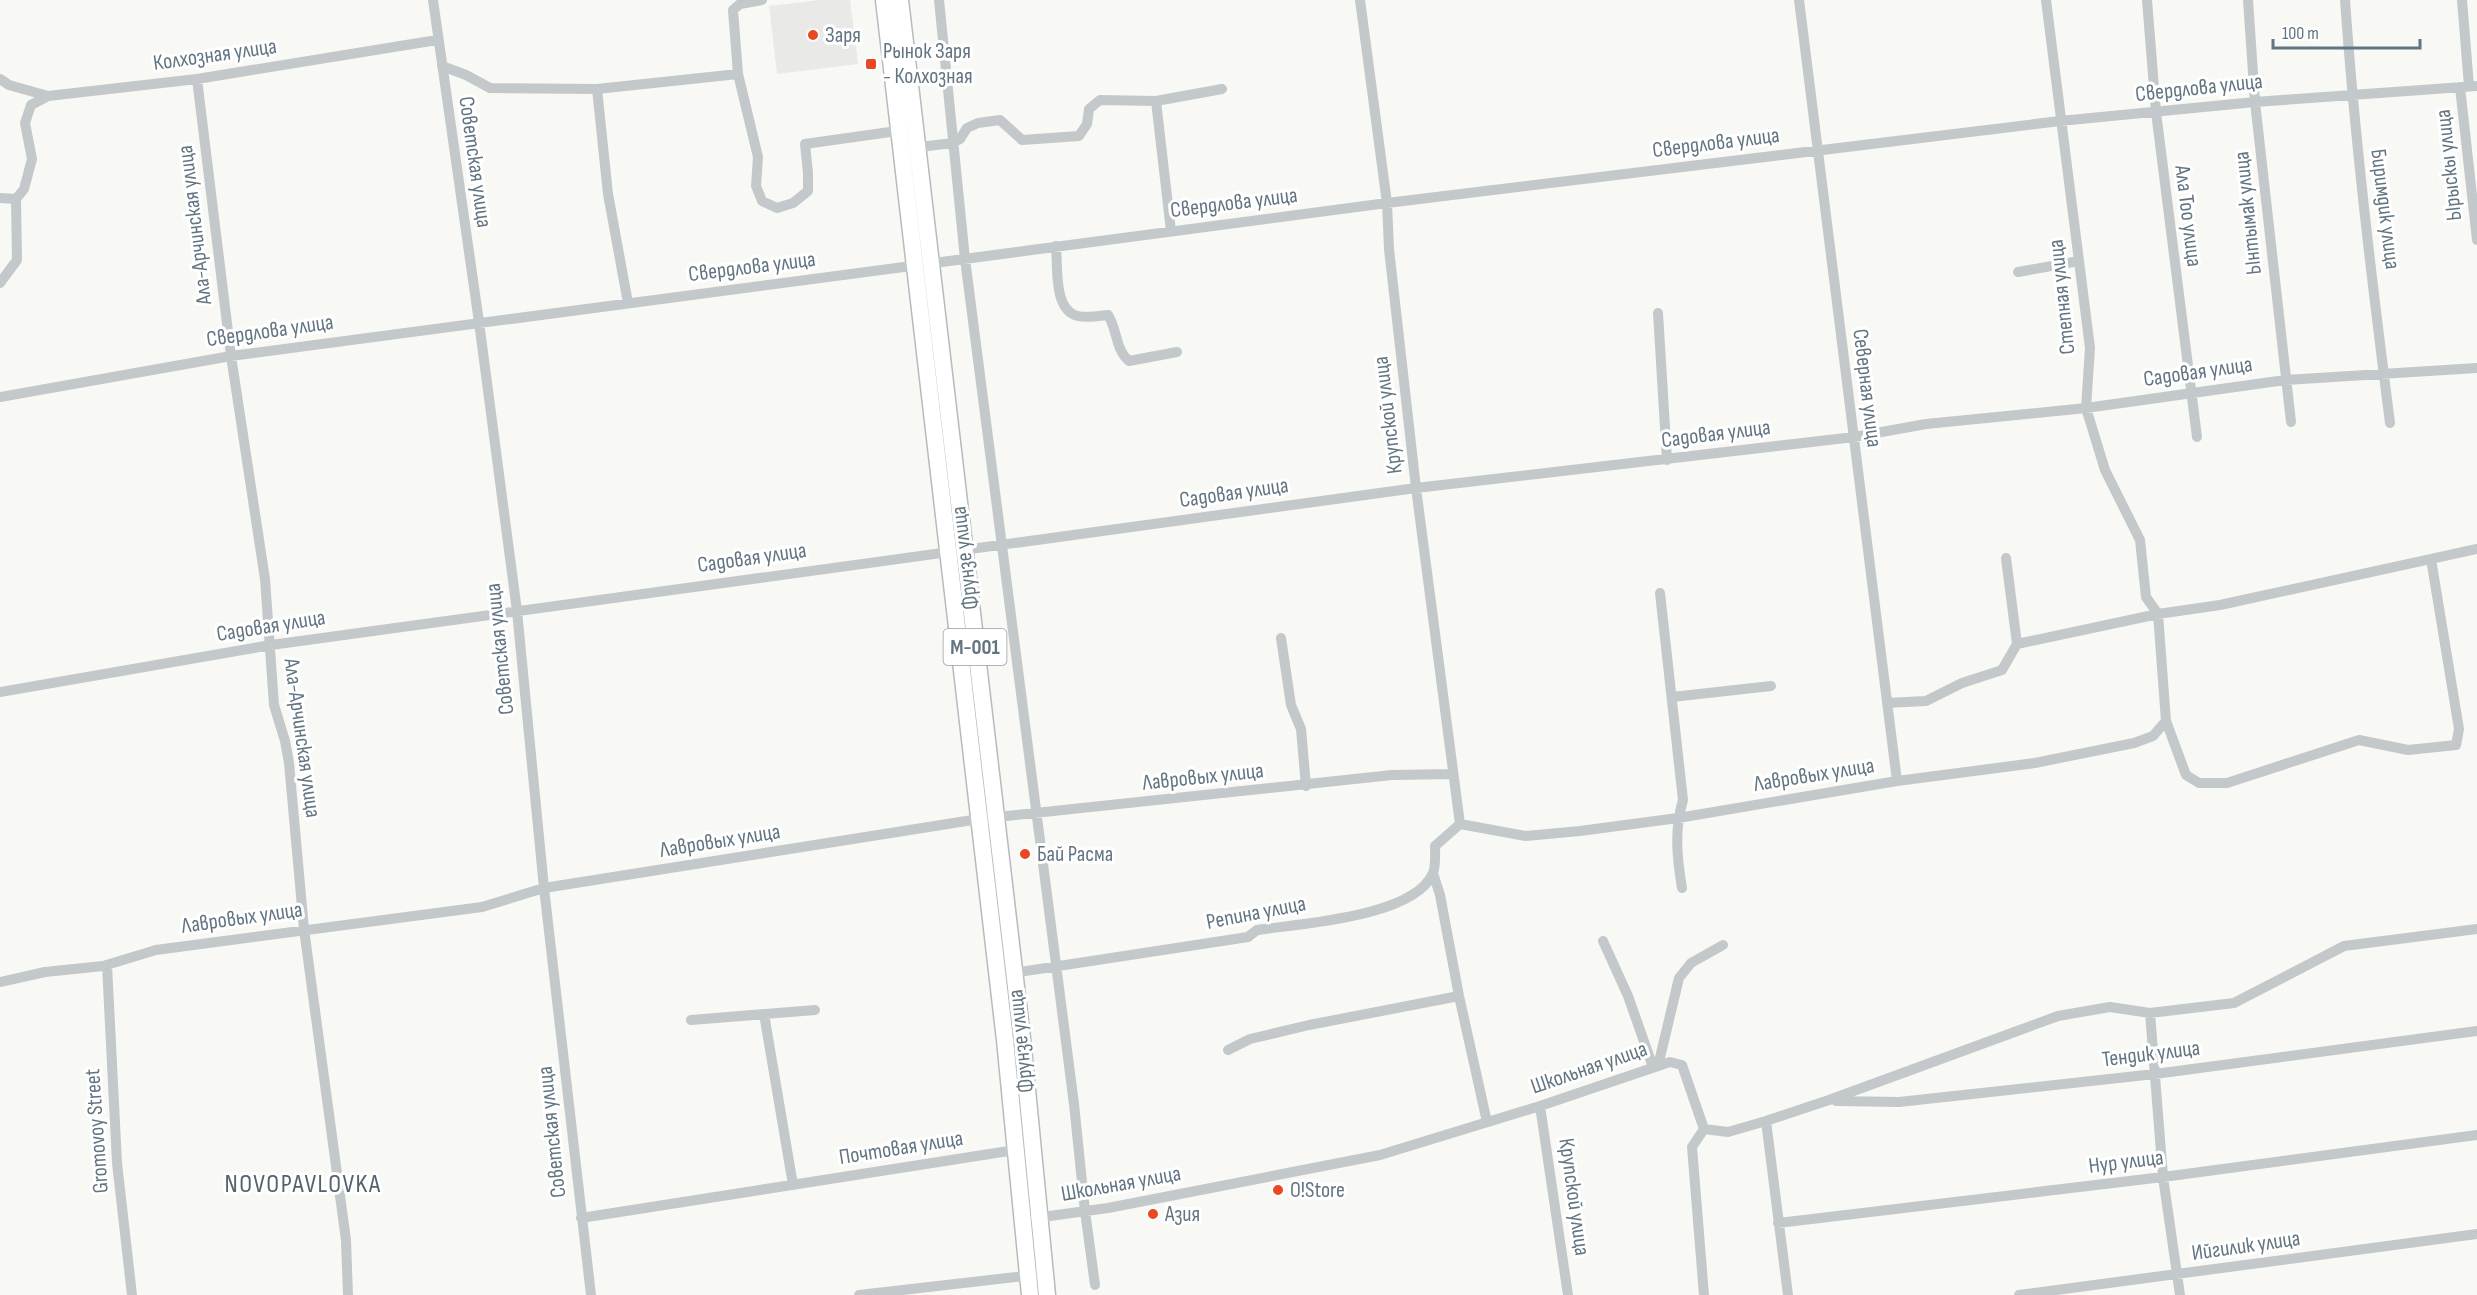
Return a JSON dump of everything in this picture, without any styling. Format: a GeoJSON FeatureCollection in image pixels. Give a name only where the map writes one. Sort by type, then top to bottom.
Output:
{"type":"FeatureCollection","features":[{"type":"Feature","properties":{"kind":"main road","name":"Фрунзе улица"},"geometry":{"type":"LineString","coordinates":[[884,0],[897,131],[908,148]]}},
{"type":"Feature","properties":{"kind":"main road","name":"Фрунзе улица"},"geometry":{"type":"LineString","coordinates":[[900,0],[908,148],[987,818],[1022,1220],[1037,1275],[1047,1295]]}},
{"type":"Feature","properties":{"kind":"main road","name":"Фрунзе улица"},"geometry":{"type":"LineString","coordinates":[[987,818],[1013,973],[1040,1217],[1037,1275],[1030,1295]]}},
{"type":"Feature","properties":{"kind":"street","name":"Советская улица"},"geometry":{"type":"LineString","coordinates":[[433,0],[517,610],[544,888],[591,1295]]}},
{"type":"Feature","properties":{"kind":"street"},"geometry":{"type":"LineString","coordinates":[[762,0],[740,4],[733,10],[738,74],[758,157],[756,186],[762,201],[777,208],[793,202],[808,192],[805,144],[897,131]]}},
{"type":"Feature","properties":{"kind":"street"},"geometry":{"type":"LineString","coordinates":[[939,0],[965,259],[1074,1104],[1084,1211],[1095,1285]]}},
{"type":"Feature","properties":{"kind":"street","name":"Крупской улица"},"geometry":{"type":"LineString","coordinates":[[1360,0],[1388,203],[1389,249],[1416,488],[1460,824]]}},
{"type":"Feature","properties":{"kind":"street","name":"Северная улица"},"geometry":{"type":"LineString","coordinates":[[1799,0],[1897,781]]}},
{"type":"Feature","properties":{"kind":"street","name":"Степная улица"},"geometry":{"type":"LineString","coordinates":[[2046,0],[2090,348],[2086,408],[2105,470],[2140,540],[2146,597],[2158,614],[2166,721],[2186,775],[2199,783],[2227,783],[2359,740],[2408,750],[2456,744],[2459,729],[2431,559]]}},
{"type":"Feature","properties":{"kind":"street","name":"Ала Тоо улица"},"geometry":{"type":"LineString","coordinates":[[2147,0],[2156,112],[2197,437]]}},
{"type":"Feature","properties":{"kind":"street","name":"Ынтымак улица"},"geometry":{"type":"LineString","coordinates":[[2248,0],[2255,102],[2291,422]]}},
{"type":"Feature","properties":{"kind":"street","name":"Биримдик улица"},"geometry":{"type":"LineString","coordinates":[[2345,0],[2362,197],[2375,285],[2390,423]]}},
{"type":"Feature","properties":{"kind":"street","name":"Ырыскы улица"},"geometry":{"type":"LineString","coordinates":[[2462,0],[2477,240]]}},
{"type":"Feature","properties":{"kind":"street","name":"Колхозная улица"},"geometry":{"type":"LineString","coordinates":[[0,79],[9,85],[48,96],[197,79],[437,40]]}},
{"type":"Feature","properties":{"kind":"street"},"geometry":{"type":"LineString","coordinates":[[442,66],[466,75],[490,88],[597,89],[738,74]]}},
{"type":"Feature","properties":{"kind":"street","name":"Ала-Арчинская улица"},"geometry":{"type":"LineString","coordinates":[[197,79],[231,356],[264,579],[274,705],[289,763],[304,929],[346,1240],[348,1295]]}},
{"type":"Feature","properties":{"kind":"street","name":"Свердлова улица"},"geometry":{"type":"LineString","coordinates":[[0,397],[231,356],[1388,203],[2060,121],[2255,102],[2469,86]]}},
{"type":"Feature","properties":{"kind":"street"},"geometry":{"type":"LineString","coordinates":[[597,89],[608,194],[628,303]]}},
{"type":"Feature","properties":{"kind":"street"},"geometry":{"type":"LineString","coordinates":[[908,148],[953,143],[960,139],[967,128],[978,123],[1000,120],[1022,140],[1079,136],[1087,124],[1089,109],[1100,100],[1155,100],[1222,89]]}},
{"type":"Feature","properties":{"kind":"street"},"geometry":{"type":"LineString","coordinates":[[0,283],[17,260],[16,199],[24,189],[32,159],[25,123],[32,105],[48,96]]}},
{"type":"Feature","properties":{"kind":"street"},"geometry":{"type":"LineString","coordinates":[[1155,100],[1171,231]]}},
{"type":"Feature","properties":{"kind":"street"},"geometry":{"type":"LineString","coordinates":[[0,198],[16,199]]}},
{"type":"Feature","properties":{"kind":"street"},"geometry":{"type":"LineString","coordinates":[[1056,246],[1061,297],[1067,310],[1079,316],[1108,315],[1115,327],[1120,354],[1129,361],[1177,352]]}},
{"type":"Feature","properties":{"kind":"street"},"geometry":{"type":"LineString","coordinates":[[2018,272],[2079,261]]}},
{"type":"Feature","properties":{"kind":"street"},"geometry":{"type":"LineString","coordinates":[[1659,313],[1667,460]]}},
{"type":"Feature","properties":{"kind":"street","name":"Садовая улица"},"geometry":{"type":"LineString","coordinates":[[0,692],[271,645],[1416,488],[1854,437],[1926,424],[2086,408],[2285,380],[2477,368]]}},
{"type":"Feature","properties":{"kind":"street"},"geometry":{"type":"LineString","coordinates":[[2017,644],[2158,614],[2220,605],[2477,549]]}},
{"type":"Feature","properties":{"kind":"street"},"geometry":{"type":"LineString","coordinates":[[1887,703],[1926,701],[1962,683],[2002,670],[2017,644],[2006,558]]}},
{"type":"Feature","properties":{"kind":"street"},"geometry":{"type":"LineString","coordinates":[[1660,592],[1683,800],[1678,818],[1677,851],[1682,888]]}},
{"type":"Feature","properties":{"kind":"street"},"geometry":{"type":"LineString","coordinates":[[1281,638],[1290,705],[1301,729],[1306,786]]}},
{"type":"Feature","properties":{"kind":"street"},"geometry":{"type":"LineString","coordinates":[[1672,697],[1771,686]]}},
{"type":"Feature","properties":{"kind":"street","name":"Лавровых улица"},"geometry":{"type":"LineString","coordinates":[[1460,824],[1526,836],[1678,818],[1897,781],[2035,763],[2134,743],[2153,736],[2166,721]]}},
{"type":"Feature","properties":{"kind":"street","name":"Лавровых улица"},"geometry":{"type":"LineString","coordinates":[[0,982],[45,972],[107,965],[156,950],[482,907],[544,888],[987,818],[1306,786],[1392,775],[1453,774]]}},
{"type":"Feature","properties":{"kind":"street"},"geometry":{"type":"LineString","coordinates":[[1460,824],[1435,846],[1433,873],[1440,895],[1459,996],[1487,1122]]}},
{"type":"Feature","properties":{"kind":"street","name":"Репина улица"},"geometry":{"type":"LineString","coordinates":[[1013,973],[1248,937],[1257,930],[1368,913],[1407,900],[1433,873]]}},
{"type":"Feature","properties":{"kind":"street"},"geometry":{"type":"LineString","coordinates":[[1704,1295],[1692,1147],[1704,1129],[1728,1132],[1766,1121],[2058,1016],[2110,1006],[2150,1013],[2234,1003],[2344,946],[2477,929]]}},
{"type":"Feature","properties":{"kind":"street"},"geometry":{"type":"LineString","coordinates":[[1603,940],[1628,996],[1655,1067]]}},
{"type":"Feature","properties":{"kind":"street"},"geometry":{"type":"LineString","coordinates":[[1655,1067],[1679,978],[1691,963],[1723,945]]}},
{"type":"Feature","properties":{"kind":"street","name":"Gromovoy Street"},"geometry":{"type":"LineString","coordinates":[[107,965],[117,1163],[132,1295]]}},
{"type":"Feature","properties":{"kind":"street"},"geometry":{"type":"LineString","coordinates":[[1228,1050],[1250,1039],[1300,1027],[1459,996]]}},
{"type":"Feature","properties":{"kind":"street"},"geometry":{"type":"LineString","coordinates":[[691,1020],[815,1010]]}},
{"type":"Feature","properties":{"kind":"street"},"geometry":{"type":"LineString","coordinates":[[2150,1013],[2163,1177],[2180,1295]]}},
{"type":"Feature","properties":{"kind":"street"},"geometry":{"type":"LineString","coordinates":[[764,1014],[793,1185]]}},
{"type":"Feature","properties":{"kind":"street","name":"Тендик улица"},"geometry":{"type":"LineString","coordinates":[[1829,1100],[1899,1102],[2155,1074],[2477,1031]]}},
{"type":"Feature","properties":{"kind":"street","name":"Школьная улица"},"geometry":{"type":"LineString","coordinates":[[1022,1220],[1084,1211],[1380,1155],[1540,1106],[1671,1062],[1682,1065],[1704,1129]]}},
{"type":"Feature","properties":{"kind":"street","name":"Крупской улица"},"geometry":{"type":"LineString","coordinates":[[1540,1106],[1568,1295]]}},
{"type":"Feature","properties":{"kind":"street"},"geometry":{"type":"LineString","coordinates":[[1766,1121],[1788,1295]]}},
{"type":"Feature","properties":{"kind":"street","name":"Нур улица"},"geometry":{"type":"LineString","coordinates":[[1778,1223],[2163,1177],[2477,1135]]}},
{"type":"Feature","properties":{"kind":"street","name":"Почтовая улица"},"geometry":{"type":"LineString","coordinates":[[581,1218],[1015,1150]]}},
{"type":"Feature","properties":{"kind":"street","name":"Ийгилик улица"},"geometry":{"type":"LineString","coordinates":[[2019,1295],[2477,1234]]}},
{"type":"Feature","properties":{"kind":"street"},"geometry":{"type":"LineString","coordinates":[[859,1295],[1037,1275]]}},
{"type":"Feature","properties":{"kind":"shaded area","name":"Заря"},"geometry":{"type":"Polygon","coordinates":[[[820,0],[850,0],[858,64],[777,74],[769,6],[820,0]]]}},
{"type":"Feature","properties":{"kind":"place","name":"Заря"},"geometry":{"type":"Point","coordinates":[813,35]}},
{"type":"Feature","properties":{"kind":"place","name":"Рынок Заря - Колхозная"},"geometry":{"type":"Point","coordinates":[871,64]}},
{"type":"Feature","properties":{"kind":"place","name":"Бай Расма"},"geometry":{"type":"Point","coordinates":[1025,854]}},
{"type":"Feature","properties":{"kind":"place","name":"O!Store"},"geometry":{"type":"Point","coordinates":[1278,1190]}},
{"type":"Feature","properties":{"kind":"place","name":"Азия"},"geometry":{"type":"Point","coordinates":[1153,1214]}},
{"type":"Feature","properties":{"kind":"district","name":"NOVOPAVLOVKA"},"geometry":{"type":"Point","coordinates":[303,1184]}}]}
